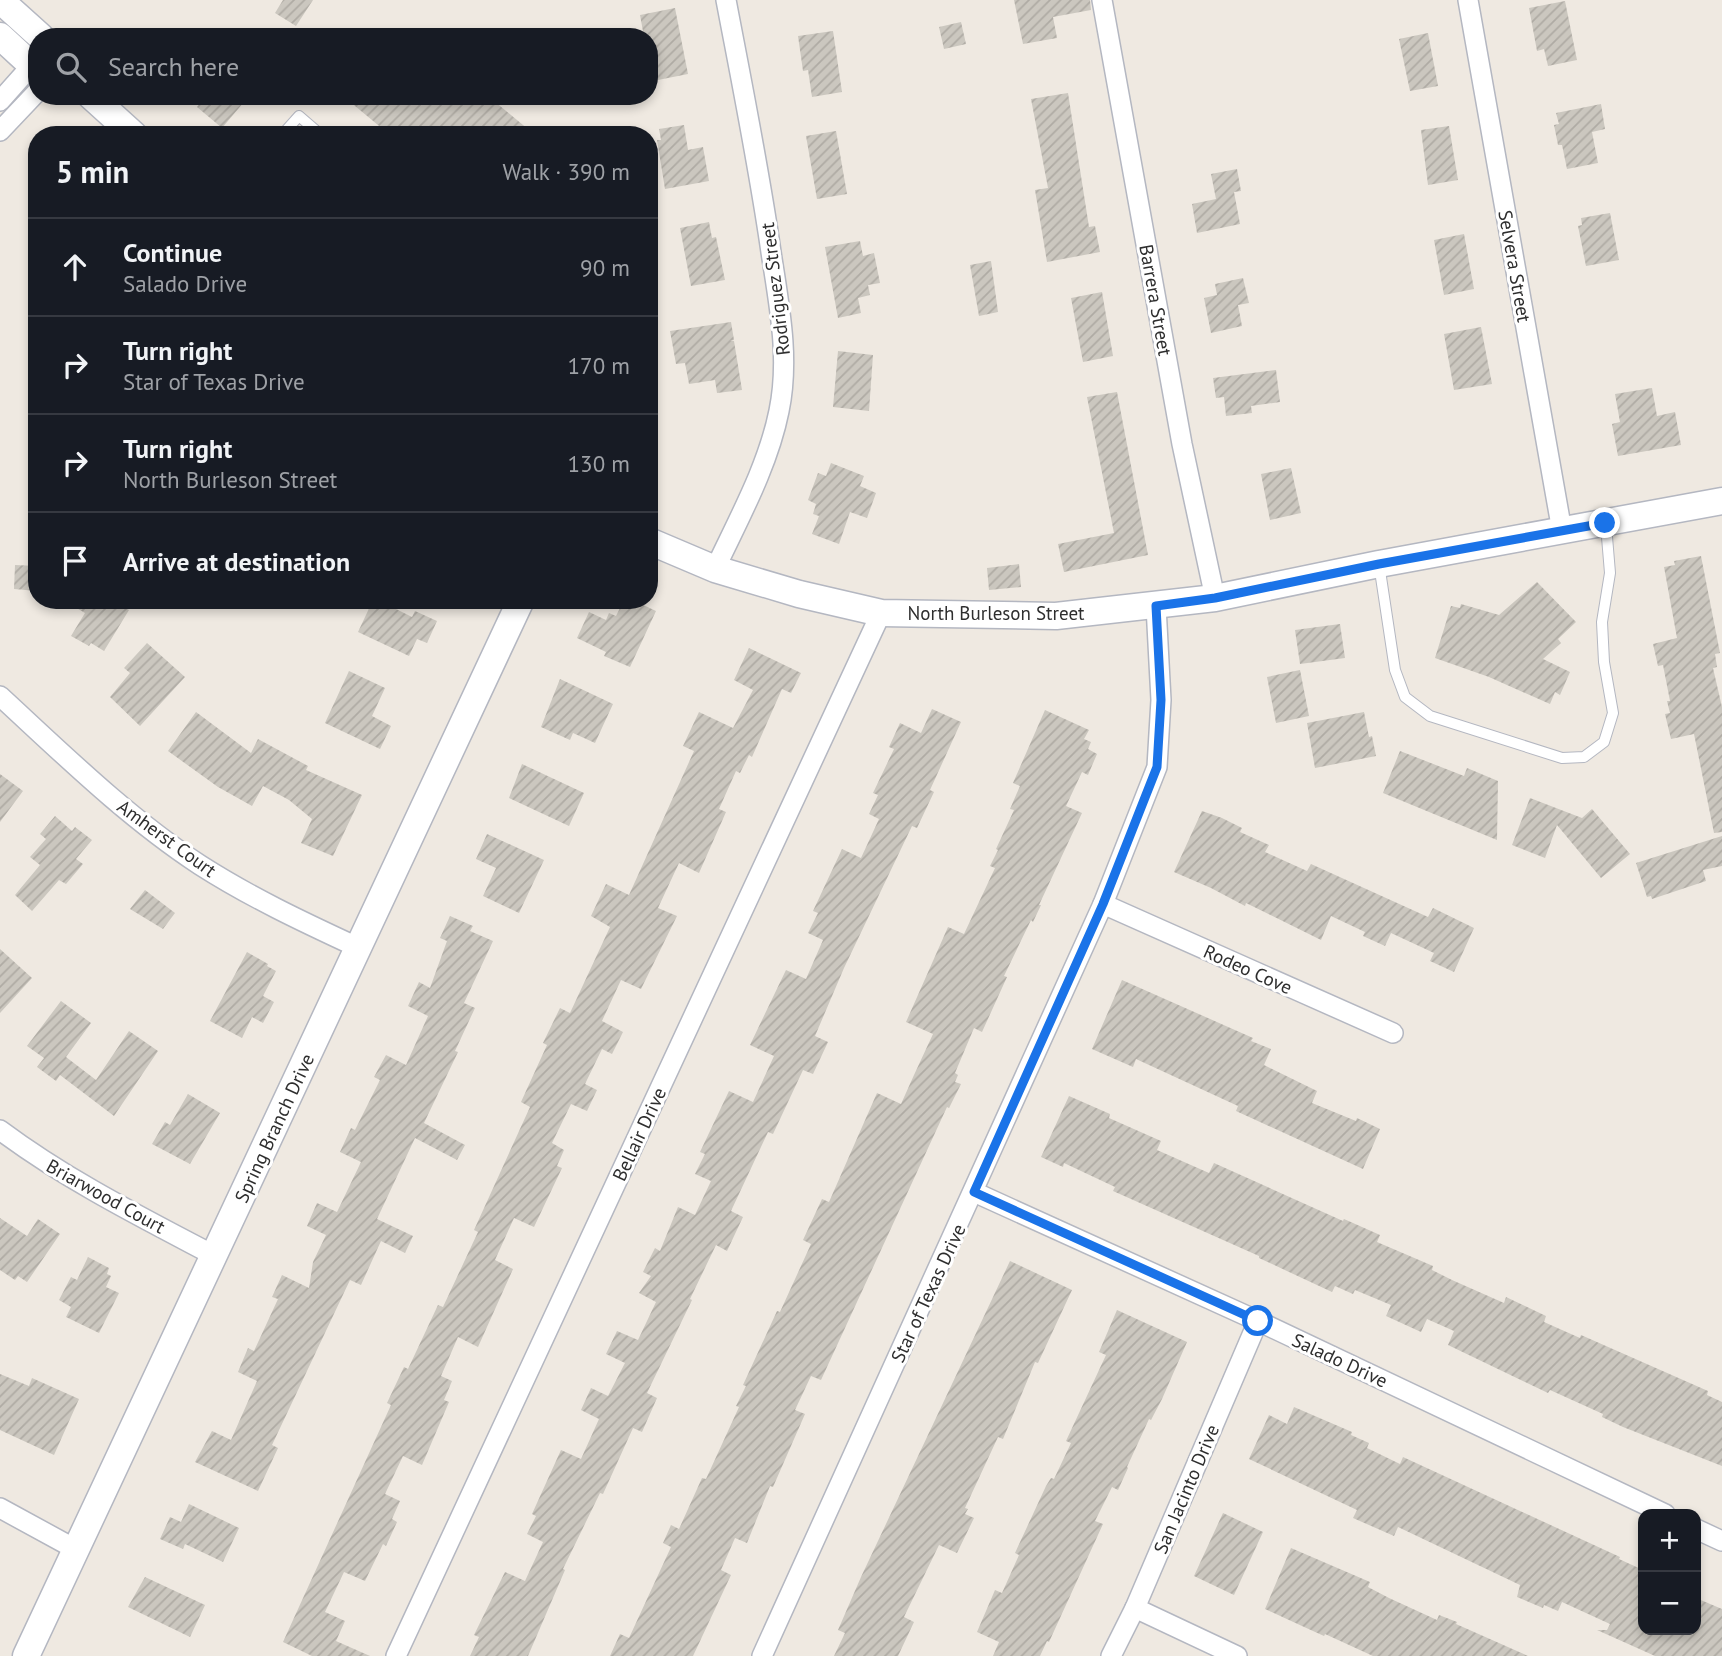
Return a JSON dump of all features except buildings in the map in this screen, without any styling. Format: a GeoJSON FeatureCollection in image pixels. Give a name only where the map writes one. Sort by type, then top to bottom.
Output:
{"type":"FeatureCollection","features":[{"type":"Feature","properties":{"kind":"street"},"geometry":{"type":"LineString","coordinates":[[0,0],[31,28]]}},
{"type":"Feature","properties":{"kind":"street","name":"Rodriguez Street"},"geometry":{"type":"LineString","coordinates":[[715,569],[770,444],[779,410],[783,372],[782,321],[764,197],[726,0]]}},
{"type":"Feature","properties":{"kind":"street","name":"Barrera Street"},"geometry":{"type":"LineString","coordinates":[[1102,0],[1182,444],[1215,598]]}},
{"type":"Feature","properties":{"kind":"street","name":"Selvera Street"},"geometry":{"type":"LineString","coordinates":[[1468,0],[1562,531]]}},
{"type":"Feature","properties":{"kind":"street"},"geometry":{"type":"LineString","coordinates":[[0,36],[28,60]]}},
{"type":"Feature","properties":{"kind":"street"},"geometry":{"type":"LineString","coordinates":[[0,101],[28,72]]}},
{"type":"Feature","properties":{"kind":"street"},"geometry":{"type":"LineString","coordinates":[[0,131],[28,101]]}},
{"type":"Feature","properties":{"kind":"street"},"geometry":{"type":"LineString","coordinates":[[102,105],[124,126]]}},
{"type":"Feature","properties":{"kind":"street","name":"North Burleson Street"},"geometry":{"type":"LineString","coordinates":[[658,545],[715,569],[799,594],[881,613],[1056,616],[1215,598],[1379,564],[1722,502]]}},
{"type":"Feature","properties":{"kind":"street","name":"Star of Texas Drive"},"geometry":{"type":"LineString","coordinates":[[762,1656],[1103,904],[1157,767],[1161,700],[1156,606]]}},
{"type":"Feature","properties":{"kind":"street","name":"Spring Branch Drive"},"geometry":{"type":"LineString","coordinates":[[26,1656],[215,1256],[356,947],[518,609]]}},
{"type":"Feature","properties":{"kind":"street","name":"Bellair Drive"},"geometry":{"type":"LineString","coordinates":[[396,1656],[881,613]]}},
{"type":"Feature","properties":{"kind":"street","name":"Amherst Court"},"geometry":{"type":"LineString","coordinates":[[0,695],[103,791],[200,865],[270,906],[356,947]]}},
{"type":"Feature","properties":{"kind":"street","name":"Rodeo Cove"},"geometry":{"type":"LineString","coordinates":[[1103,904],[1393,1034]]}},
{"type":"Feature","properties":{"kind":"street","name":"Briarwood Court"},"geometry":{"type":"LineString","coordinates":[[0,1130],[36,1157],[215,1256]]}},
{"type":"Feature","properties":{"kind":"street","name":"Salado Drive"},"geometry":{"type":"LineString","coordinates":[[974,1192],[1258,1321],[1654,1509]]}},
{"type":"Feature","properties":{"kind":"street","name":"San Jacinto Drive"},"geometry":{"type":"LineString","coordinates":[[1111,1656],[1135,1608],[1258,1321]]}},
{"type":"Feature","properties":{"kind":"street"},"geometry":{"type":"LineString","coordinates":[[0,1508],[77,1550]]}},
{"type":"Feature","properties":{"kind":"street"},"geometry":{"type":"LineString","coordinates":[[1701,1531],[1722,1541]]}},
{"type":"Feature","properties":{"kind":"street"},"geometry":{"type":"LineString","coordinates":[[1135,1608],[1237,1656]]}},
{"type":"Feature","properties":{"kind":"lane"},"geometry":{"type":"LineString","coordinates":[[290,126],[299,116],[311,126]]}},
{"type":"Feature","properties":{"kind":"lane"},"geometry":{"type":"LineString","coordinates":[[1379,564],[1395,670],[1405,697],[1430,716],[1562,758],[1584,757],[1604,742],[1613,713],[1604,662],[1602,622],[1610,573],[1605,523]]}},
{"type":"Feature","properties":{"kind":"route"},"geometry":{"type":"LineString","coordinates":[[1258,1321],[974,1192],[1103,904],[1157,767],[1161,700],[1156,606],[1215,598],[1379,564],[1605,523]]}}]}
